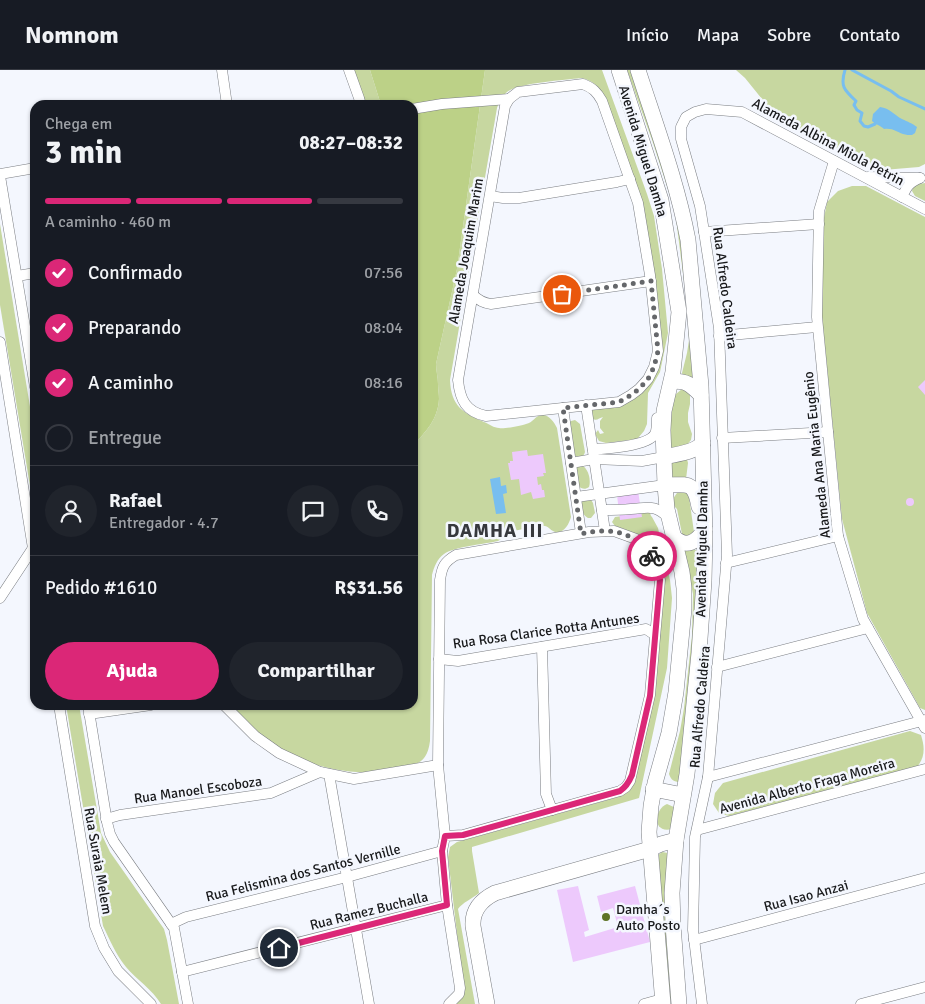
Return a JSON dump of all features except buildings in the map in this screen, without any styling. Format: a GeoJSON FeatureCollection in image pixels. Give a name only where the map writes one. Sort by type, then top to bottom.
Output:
{"type":"FeatureCollection","features":[{"type":"Feature","properties":{"kind":"street"},"geometry":{"type":"LineString","coordinates":[[222,70],[226,100]]}},
{"type":"Feature","properties":{"kind":"street"},"geometry":{"type":"LineString","coordinates":[[349,70],[360,100]]}},
{"type":"Feature","properties":{"kind":"street","name":"Avenida Miguel Damha"},"geometry":{"type":"LineString","coordinates":[[619,70],[661,200],[679,312],[672,381],[664,410],[662,430],[667,509],[682,572],[684,609],[674,707],[654,789],[649,832],[663,1002]]}},
{"type":"Feature","properties":{"kind":"street","name":"Avenida Miguel Damha"},"geometry":{"type":"LineString","coordinates":[[638,70],[684,218],[688,240],[701,395],[705,528],[700,653],[687,774],[676,840],[672,893],[679,1004]]}},
{"type":"Feature","properties":{"kind":"street"},"geometry":{"type":"LineString","coordinates":[[418,108],[509,99],[518,92],[583,84],[599,94],[602,101],[638,203],[651,281],[658,351],[654,367],[648,379],[631,395],[619,402],[563,408],[581,534]]}},
{"type":"Feature","properties":{"kind":"street","name":"Alameda Joaquim Marim"},"geometry":{"type":"LineString","coordinates":[[509,99],[505,106],[472,295],[458,380],[459,392],[468,408],[486,416],[563,408]]}},
{"type":"Feature","properties":{"kind":"street","name":"Alameda Albina Miola Petrin"},"geometry":{"type":"LineString","coordinates":[[686,117],[706,109],[742,112],[925,209]]}},
{"type":"Feature","properties":{"kind":"street","name":"Rua Alfredo Caldeira"},"geometry":{"type":"LineString","coordinates":[[686,117],[681,127],[681,139],[700,206],[719,336],[726,563],[708,777],[695,837],[693,930],[702,1004]]}},
{"type":"Feature","properties":{"kind":"street","name":"Alameda Ana Maria Eugênio"},"geometry":{"type":"LineString","coordinates":[[834,161],[819,211],[817,317],[838,536],[863,619],[924,723]]}},
{"type":"Feature","properties":{"kind":"street"},"geometry":{"type":"LineString","coordinates":[[30,169],[0,175],[30,356]]}},
{"type":"Feature","properties":{"kind":"street"},"geometry":{"type":"LineString","coordinates":[[865,177],[922,177]]}},
{"type":"Feature","properties":{"kind":"street"},"geometry":{"type":"LineString","coordinates":[[902,197],[910,183],[922,177]]}},
{"type":"Feature","properties":{"kind":"street"},"geometry":{"type":"LineString","coordinates":[[490,196],[519,198],[630,179]]}},
{"type":"Feature","properties":{"kind":"street"},"geometry":{"type":"LineString","coordinates":[[704,232],[819,224]]}},
{"type":"Feature","properties":{"kind":"street"},"geometry":{"type":"LineString","coordinates":[[17,276],[30,274]]}},
{"type":"Feature","properties":{"kind":"street"},"geometry":{"type":"LineString","coordinates":[[472,295],[485,304],[491,304],[651,281]]}},
{"type":"Feature","properties":{"kind":"street"},"geometry":{"type":"LineString","coordinates":[[719,336],[818,327]]}},
{"type":"Feature","properties":{"kind":"street"},"geometry":{"type":"LineString","coordinates":[[0,342],[30,529]]}},
{"type":"Feature","properties":{"kind":"street"},"geometry":{"type":"LineString","coordinates":[[571,463],[593,454],[647,441],[652,437],[655,433],[661,395],[672,381],[688,383],[701,395]]}},
{"type":"Feature","properties":{"kind":"street"},"geometry":{"type":"LineString","coordinates":[[586,406],[599,494],[609,531]]}},
{"type":"Feature","properties":{"kind":"street"},"geometry":{"type":"LineString","coordinates":[[722,438],[828,432]]}},
{"type":"Feature","properties":{"kind":"street"},"geometry":{"type":"LineString","coordinates":[[593,454],[642,461],[664,458],[692,450],[702,443]]}},
{"type":"Feature","properties":{"kind":"street"},"geometry":{"type":"LineString","coordinates":[[576,497],[665,485],[687,485],[696,493],[701,520],[705,528],[701,536],[691,543],[682,543],[674,537]]}},
{"type":"Feature","properties":{"kind":"street"},"geometry":{"type":"LineString","coordinates":[[602,510],[654,507],[662,511],[669,518]]}},
{"type":"Feature","properties":{"kind":"street"},"geometry":{"type":"LineString","coordinates":[[445,836],[463,835],[620,791],[630,781],[650,696],[660,580],[653,557],[636,539],[609,531],[581,534],[464,553],[447,560],[442,568],[440,580],[438,765],[445,836],[442,851],[447,905],[460,988],[459,994],[451,1002]]}},
{"type":"Feature","properties":{"kind":"street"},"geometry":{"type":"LineString","coordinates":[[726,563],[838,536]]}},
{"type":"Feature","properties":{"kind":"street"},"geometry":{"type":"LineString","coordinates":[[0,598],[30,553]]}},
{"type":"Feature","properties":{"kind":"street"},"geometry":{"type":"LineString","coordinates":[[718,667],[868,628]]}},
{"type":"Feature","properties":{"kind":"street","name":"Rua Rosa Clarice Rotta Antunes"},"geometry":{"type":"LineString","coordinates":[[439,659],[458,660],[646,629],[655,635]]}},
{"type":"Feature","properties":{"kind":"street"},"geometry":{"type":"LineString","coordinates":[[542,647],[546,794],[552,810]]}},
{"type":"Feature","properties":{"kind":"street","name":"Rua Suraia Melem"},"geometry":{"type":"LineString","coordinates":[[59,710],[95,926],[104,948],[118,971],[151,1004]]}},
{"type":"Feature","properties":{"kind":"street"},"geometry":{"type":"LineString","coordinates":[[88,710],[110,834],[174,928],[188,1004]]}},
{"type":"Feature","properties":{"kind":"street"},"geometry":{"type":"LineString","coordinates":[[229,710],[255,736],[279,753],[324,773],[354,779],[438,765]]}},
{"type":"Feature","properties":{"kind":"street"},"geometry":{"type":"LineString","coordinates":[[708,777],[924,723]]}},
{"type":"Feature","properties":{"kind":"street","name":"Avenida Alberto Fraga Moreira"},"geometry":{"type":"LineString","coordinates":[[697,830],[925,769]]}},
{"type":"Feature","properties":{"kind":"street"},"geometry":{"type":"LineString","coordinates":[[324,773],[347,877],[369,1004]]}},
{"type":"Feature","properties":{"kind":"street","name":"Rua Manoel Escoboza"},"geometry":{"type":"LineString","coordinates":[[106,819],[120,815],[271,793],[324,773]]}},
{"type":"Feature","properties":{"kind":"street"},"geometry":{"type":"LineString","coordinates":[[654,789],[683,795]]}},
{"type":"Feature","properties":{"kind":"street"},"geometry":{"type":"LineString","coordinates":[[487,1004],[473,926],[475,911],[483,900],[495,893],[676,840]]}},
{"type":"Feature","properties":{"kind":"street","name":"Rua Felismina dos Santos Vernille"},"geometry":{"type":"LineString","coordinates":[[171,924],[186,917],[442,851]]}},
{"type":"Feature","properties":{"kind":"street","name":"Rua Isao Anzai"},"geometry":{"type":"LineString","coordinates":[[694,940],[925,878]]}},
{"type":"Feature","properties":{"kind":"street","name":"Rua Ramez Buchalla"},"geometry":{"type":"LineString","coordinates":[[182,972],[447,905]]}},
{"type":"Feature","properties":{"kind":"street"},"geometry":{"type":"LineString","coordinates":[[861,1004],[925,987]]}},
{"type":"Feature","properties":{"kind":"street"},"geometry":{"type":"LineString","coordinates":[[644,1004],[663,1002]]}},
{"type":"Feature","properties":{"kind":"green space"},"geometry":{"type":"Polygon","coordinates":[[[354,70],[370,70],[379,100],[364,100],[354,70]]]}},
{"type":"Feature","properties":{"kind":"green space"},"geometry":{"type":"Polygon","coordinates":[[[370,70],[485,70],[457,269],[436,364],[438,406],[431,425],[418,439],[418,100],[379,100],[370,70]]]}},
{"type":"Feature","properties":{"kind":"green space"},"geometry":{"type":"Polygon","coordinates":[[[485,70],[602,70],[654,216],[662,269],[668,333],[660,372],[648,393],[647,424],[638,439],[606,443],[599,441],[595,434],[598,430],[600,434],[604,433],[600,428],[600,421],[603,417],[596,420],[592,418],[593,409],[601,409],[654,376],[654,278],[605,97],[592,82],[581,78],[531,84],[513,89],[504,95],[497,108],[450,380],[451,389],[456,402],[464,412],[495,427],[505,428],[524,425],[540,415],[552,420],[557,428],[571,517],[561,531],[555,532],[544,526],[509,532],[498,541],[454,549],[442,556],[436,563],[432,575],[430,741],[423,759],[402,767],[368,772],[345,771],[311,763],[289,754],[266,739],[235,710],[418,710],[418,439],[434,419],[438,406],[436,364],[457,269],[485,70]]]}},
{"type":"Feature","properties":{"kind":"green space"},"geometry":{"type":"Polygon","coordinates":[[[627,70],[633,70],[679,208],[696,383],[683,376],[682,373],[689,340],[687,305],[675,211],[627,70]]]}},
{"type":"Feature","properties":{"kind":"green space"},"geometry":{"type":"Polygon","coordinates":[[[736,70],[925,70],[925,164],[919,167],[883,170],[785,124],[736,70]]]}},
{"type":"Feature","properties":{"kind":"green space"},"geometry":{"type":"Polygon","coordinates":[[[925,183],[925,201],[915,196],[912,191],[914,185],[925,183]]]}},
{"type":"Feature","properties":{"kind":"green space"},"geometry":{"type":"Polygon","coordinates":[[[852,186],[866,186],[925,217],[925,710],[920,708],[867,613],[842,519],[822,317],[823,223],[827,202],[838,191],[852,186]]]}},
{"type":"Feature","properties":{"kind":"green space"},"geometry":{"type":"Polygon","coordinates":[[[0,224],[30,407],[30,486],[0,305],[0,224]]]}},
{"type":"Feature","properties":{"kind":"green space"},"geometry":{"type":"Polygon","coordinates":[[[682,389],[690,395],[688,422],[692,434],[691,440],[686,446],[671,449],[671,413],[676,394],[682,389]]]}},
{"type":"Feature","properties":{"kind":"green space"},"geometry":{"type":"Polygon","coordinates":[[[575,420],[580,424],[585,452],[580,457],[573,454],[569,423],[575,420]]]}},
{"type":"Feature","properties":{"kind":"green space"},"geometry":{"type":"Polygon","coordinates":[[[687,459],[686,479],[672,480],[671,463],[687,459]]]}},
{"type":"Feature","properties":{"kind":"green space"},"geometry":{"type":"Polygon","coordinates":[[[580,466],[587,470],[589,476],[590,485],[586,489],[578,486],[576,468],[580,466]]]}},
{"type":"Feature","properties":{"kind":"green space"},"geometry":{"type":"Polygon","coordinates":[[[677,493],[687,493],[689,497],[694,532],[689,537],[682,534],[677,509],[672,500],[677,493]]]}},
{"type":"Feature","properties":{"kind":"green space"},"geometry":{"type":"Polygon","coordinates":[[[590,498],[595,513],[591,518],[588,518],[583,514],[581,503],[584,499],[590,498]]]}},
{"type":"Feature","properties":{"kind":"green space"},"geometry":{"type":"Polygon","coordinates":[[[650,513],[658,528],[670,580],[672,598],[667,668],[639,798],[472,847],[479,893],[458,909],[475,1004],[456,1004],[463,985],[448,857],[450,847],[457,842],[618,797],[625,793],[632,784],[663,581],[633,533],[615,526],[612,522],[615,517],[650,513]]]}},
{"type":"Feature","properties":{"kind":"green space"},"geometry":{"type":"Polygon","coordinates":[[[687,549],[697,550],[701,561],[680,782],[676,782],[669,774],[684,708],[692,635],[693,594],[684,551],[687,549]]]}},
{"type":"Feature","properties":{"kind":"green space"},"geometry":{"type":"Polygon","coordinates":[[[67,710],[80,710],[101,833],[110,852],[164,929],[179,1004],[161,1004],[122,962],[103,926],[67,710]]]}},
{"type":"Feature","properties":{"kind":"green space"},"geometry":{"type":"Polygon","coordinates":[[[910,731],[921,735],[923,744],[923,756],[917,767],[729,816],[719,813],[713,804],[715,793],[723,783],[910,731]]]}},
{"type":"Feature","properties":{"kind":"green space"},"geometry":{"type":"Polygon","coordinates":[[[667,804],[676,808],[672,829],[665,830],[661,828],[657,820],[660,810],[667,804]]]}},
{"type":"Feature","properties":{"kind":"green space"},"geometry":{"type":"Polygon","coordinates":[[[662,852],[668,853],[678,1004],[671,1004],[662,937],[657,856],[662,852]]]}},
{"type":"Feature","properties":{"kind":"water"},"geometry":{"type":"Polygon","coordinates":[[[880,107],[887,109],[917,127],[915,133],[912,135],[904,134],[884,129],[872,121],[873,114],[880,107]]]}},
{"type":"Feature","properties":{"kind":"water"},"geometry":{"type":"Polygon","coordinates":[[[500,477],[501,486],[506,485],[507,493],[503,494],[506,513],[496,514],[490,479],[500,477]]]}},
{"type":"Feature","properties":{"kind":"waterway"},"geometry":{"type":"LineString","coordinates":[[845,70],[843,84],[856,101],[854,105],[857,110],[862,113],[860,121],[864,126],[868,127],[875,124]]}},
{"type":"Feature","properties":{"kind":"waterway"},"geometry":{"type":"LineString","coordinates":[[852,70],[899,97],[925,109]]}},
{"type":"Feature","properties":{"kind":"way so far"},"geometry":{"type":"LineString","coordinates":[[562,294],[651,281],[658,351],[654,367],[648,379],[639,389],[619,402],[563,408],[581,534],[614,531],[636,539],[652,556]]}},
{"type":"Feature","properties":{"kind":"place","name":"Damha´s Auto Posto"},"geometry":{"type":"Point","coordinates":[606,917]}},
{"type":"Feature","properties":{"kind":"district","name":"DAMHA III"},"geometry":{"type":"Point","coordinates":[495,531]}},
{"type":"Feature","properties":{"kind":"route"},"geometry":{"type":"LineString","coordinates":[[279,948],[447,905],[442,851],[445,836],[463,835],[620,791],[626,787],[632,775],[650,696],[660,580],[652,556]]}}]}
